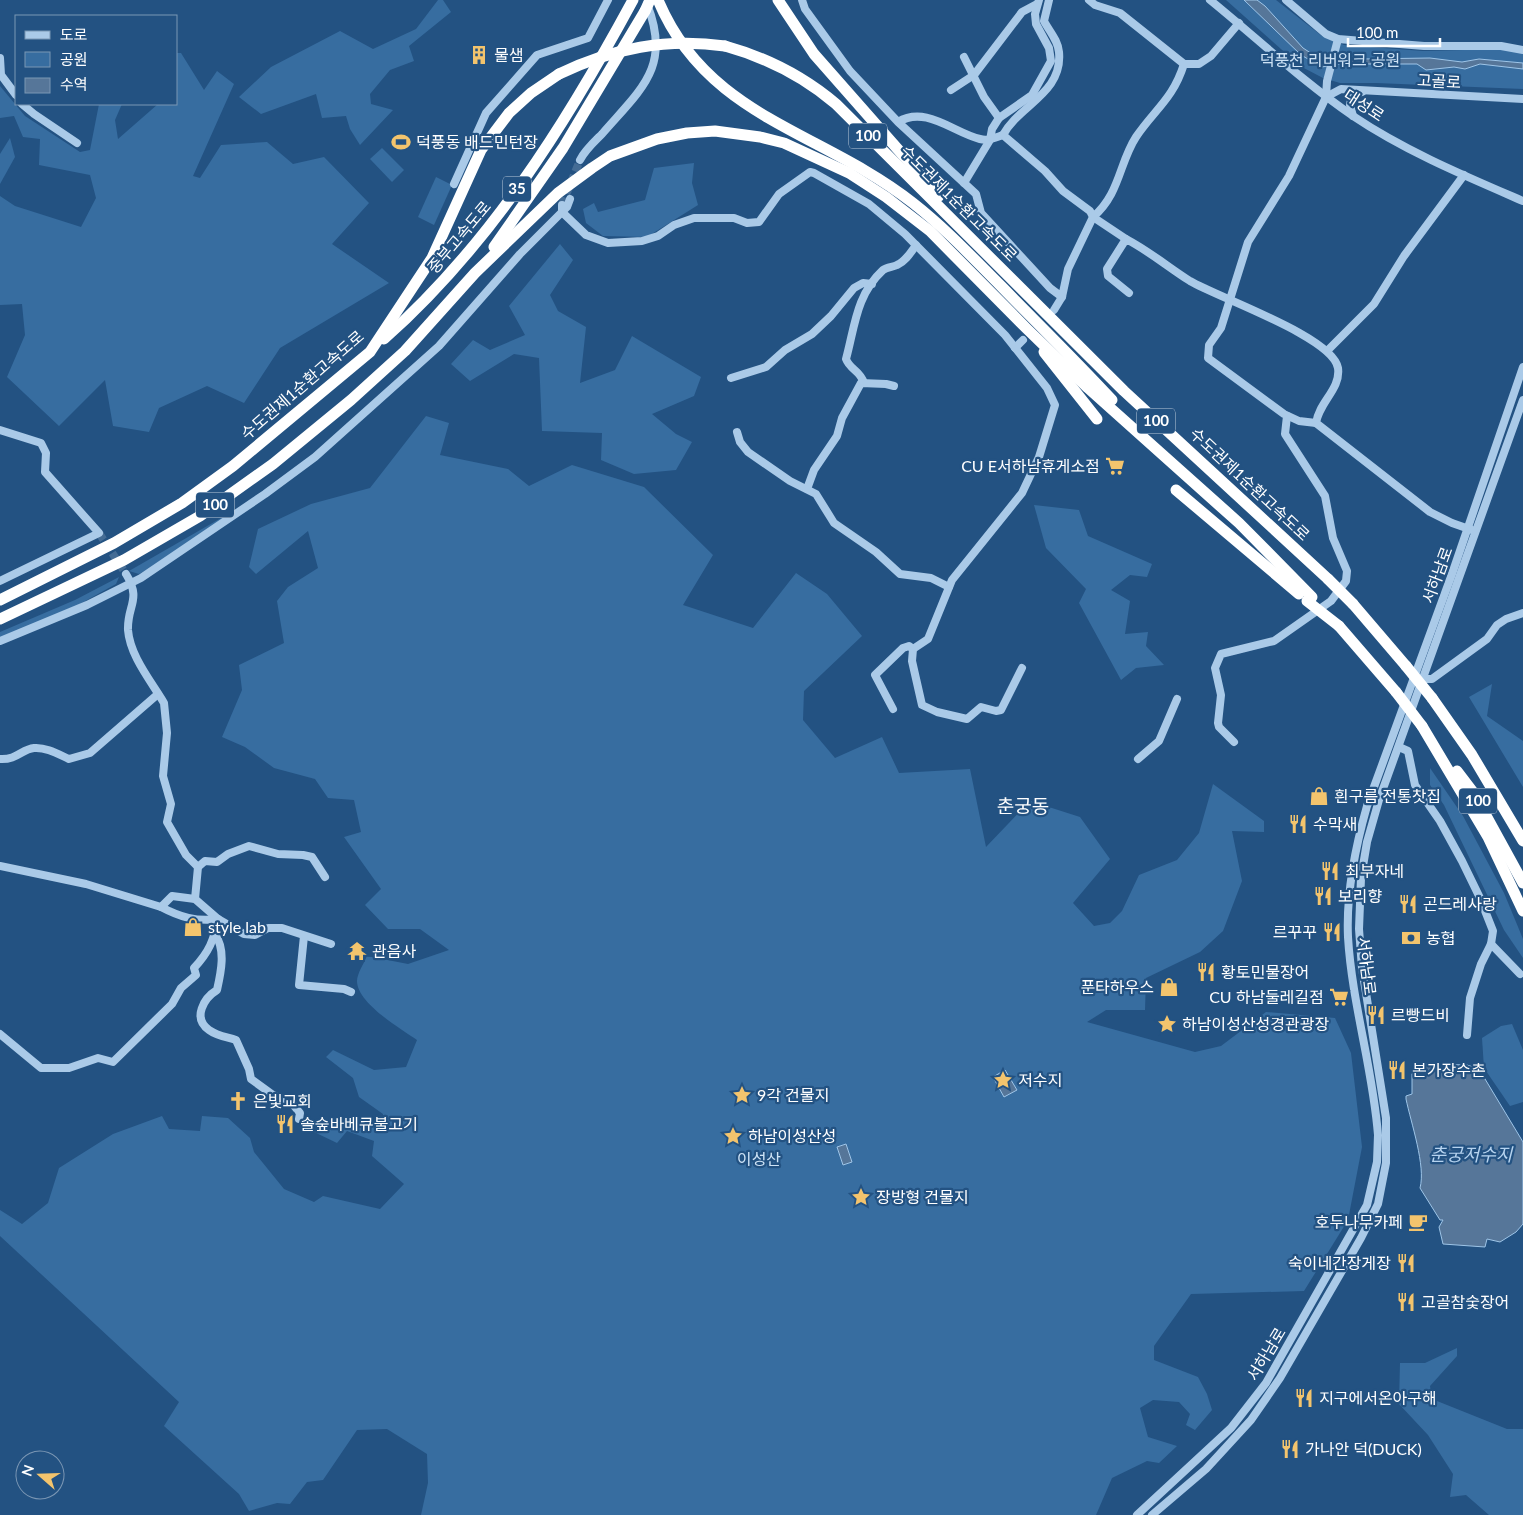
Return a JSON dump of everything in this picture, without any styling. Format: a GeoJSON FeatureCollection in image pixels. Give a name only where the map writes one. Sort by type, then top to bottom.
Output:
{"type":"FeatureCollection","features":[{"type":"Feature","properties":{"kind":"highway","name":"중부고속도로"},"geometry":{"type":"LineString","coordinates":[[475,273],[564,148],[650,0]]}},
{"type":"Feature","properties":{"kind":"highway"},"geometry":{"type":"LineString","coordinates":[[658,0],[673,30],[705,72],[730,94],[758,112],[846,158],[913,202],[957,240],[1154,445]]}},
{"type":"Feature","properties":{"kind":"highway"},"geometry":{"type":"LineString","coordinates":[[778,0],[814,54],[990,257]]}},
{"type":"Feature","properties":{"kind":"highway","name":"중부고속도로"},"geometry":{"type":"LineString","coordinates":[[370,352],[438,289],[504,208],[575,100],[632,1]]}},
{"type":"Feature","properties":{"kind":"highway","name":"수도권제1순환고속도로"},"geometry":{"type":"LineString","coordinates":[[0,600],[114,543],[182,503],[233,466],[370,352],[432,258],[481,150],[508,113],[531,93],[559,74],[585,61],[643,45],[697,42],[725,46],[755,54],[785,68],[815,87],[990,257],[1124,391],[1354,604],[1432,698],[1472,755],[1523,841]]}},
{"type":"Feature","properties":{"kind":"highway","name":"100"},"geometry":{"type":"LineString","coordinates":[[0,619],[137,553],[200,516],[273,464],[351,400],[405,351],[475,273],[558,193],[610,156],[657,139],[687,133],[715,131],[739,134],[784,143],[849,173],[886,197],[930,230],[1025,334],[1154,445],[1239,523],[1309,599],[1339,626],[1396,692],[1473,792],[1523,883]]}},
{"type":"Feature","properties":{"kind":"highway"},"geometry":{"type":"LineString","coordinates":[[1025,334],[1097,419]]}},
{"type":"Feature","properties":{"kind":"highway"},"geometry":{"type":"LineString","coordinates":[[1176,490],[1309,599]]}},
{"type":"Feature","properties":{"kind":"highway","name":"100"},"geometry":{"type":"LineString","coordinates":[[1422,726],[1488,837],[1523,910]]}},
{"type":"Feature","properties":{"kind":"street"},"geometry":{"type":"LineString","coordinates":[[454,184],[486,113],[537,55],[588,38],[608,0]]}},
{"type":"Feature","properties":{"kind":"street"},"geometry":{"type":"LineString","coordinates":[[802,0],[806,9],[850,71],[898,122],[976,194],[981,213],[1050,288],[1062,297]]}},
{"type":"Feature","properties":{"kind":"street"},"geometry":{"type":"LineString","coordinates":[[898,122],[912,116],[927,118],[950,125],[980,139],[990,140],[1003,135],[1018,114],[1046,92],[1053,80],[1058,65],[1059,51],[1055,39],[1044,20],[1049,0]]}},
{"type":"Feature","properties":{"kind":"street"},"geometry":{"type":"LineString","coordinates":[[1089,0],[1095,5],[1120,13],[1184,64],[1199,64],[1211,56],[1239,23]]}},
{"type":"Feature","properties":{"kind":"street","name":"대성로"},"geometry":{"type":"LineString","coordinates":[[1210,0],[1353,116],[1403,145],[1523,202]]}},
{"type":"Feature","properties":{"kind":"street"},"geometry":{"type":"LineString","coordinates":[[1286,0],[1326,34],[1338,39],[1424,46],[1501,46],[1523,50]]}},
{"type":"Feature","properties":{"kind":"street"},"geometry":{"type":"LineString","coordinates":[[964,184],[990,140],[992,129],[999,118],[1032,95],[1051,61],[1050,48],[1036,24],[1038,2]]}},
{"type":"Feature","properties":{"kind":"street"},"geometry":{"type":"LineString","coordinates":[[951,90],[974,75],[1022,12],[1038,2]]}},
{"type":"Feature","properties":{"kind":"street"},"geometry":{"type":"LineString","coordinates":[[582,161],[592,145],[640,90],[654,62],[657,34],[645,6]]}},
{"type":"Feature","properties":{"kind":"street"},"geometry":{"type":"LineString","coordinates":[[1338,39],[1327,81],[1326,96],[1289,176],[1248,242],[1240,262],[1231,300],[1221,328],[1209,344],[1208,358],[1287,416],[1316,423],[1430,512],[1477,532]]}},
{"type":"Feature","properties":{"kind":"street"},"geometry":{"type":"LineString","coordinates":[[964,57],[984,97],[999,118]]}},
{"type":"Feature","properties":{"kind":"street"},"geometry":{"type":"LineString","coordinates":[[0,58],[1,75],[15,94]]}},
{"type":"Feature","properties":{"kind":"street"},"geometry":{"type":"LineString","coordinates":[[1054,310],[1062,297],[1068,269],[1093,217],[1101,211],[1120,179],[1136,138],[1170,96],[1184,64]]}},
{"type":"Feature","properties":{"kind":"street","name":"고골로"},"geometry":{"type":"LineString","coordinates":[[1326,96],[1341,89],[1523,99]]}},
{"type":"Feature","properties":{"kind":"street"},"geometry":{"type":"LineString","coordinates":[[1353,116],[1350,105],[1352,94],[1366,91]]}},
{"type":"Feature","properties":{"kind":"street"},"geometry":{"type":"LineString","coordinates":[[23,105],[77,143]]}},
{"type":"Feature","properties":{"kind":"street"},"geometry":{"type":"LineString","coordinates":[[1003,135],[1045,172],[1063,192],[1090,211],[1093,217],[1190,280],[1310,338],[1327,351],[1338,366],[1338,383],[1326,397],[1317,415],[1316,423]]}},
{"type":"Feature","properties":{"kind":"street"},"geometry":{"type":"LineString","coordinates":[[562,208],[576,228],[586,235],[608,243],[642,241],[658,236],[674,225],[694,218],[734,218],[747,223],[760,222],[779,194],[810,172],[814,172],[868,204],[916,245],[1015,348],[1053,397],[1055,404],[1051,420],[1039,457],[1022,493],[949,587],[928,639],[913,648],[909,646],[903,648],[874,675],[893,709]]}},
{"type":"Feature","properties":{"kind":"street"},"geometry":{"type":"LineString","coordinates":[[1327,351],[1374,304],[1404,256],[1464,175]]}},
{"type":"Feature","properties":{"kind":"street"},"geometry":{"type":"LineString","coordinates":[[0,642],[87,605],[158,567],[315,458],[457,329],[520,254],[570,199]]}},
{"type":"Feature","properties":{"kind":"street"},"geometry":{"type":"LineString","coordinates":[[1126,239],[1107,269],[1108,276],[1129,293]]}},
{"type":"Feature","properties":{"kind":"street"},"geometry":{"type":"LineString","coordinates":[[864,383],[861,374],[848,365],[846,359],[857,308],[884,269],[898,264],[907,258],[916,245]]}},
{"type":"Feature","properties":{"kind":"street"},"geometry":{"type":"LineString","coordinates":[[731,378],[766,366],[785,350],[812,334],[831,316],[854,288],[863,284],[872,284]]}},
{"type":"Feature","properties":{"kind":"street"},"geometry":{"type":"LineString","coordinates":[[1015,348],[1025,334]]}},
{"type":"Feature","properties":{"kind":"street","name":"서하남로"},"geometry":{"type":"LineString","coordinates":[[1137,1515],[1211,1450],[1257,1395],[1367,1205],[1376,1169],[1378,1136],[1349,947],[1350,886],[1358,839],[1367,806],[1468,529],[1523,367]]}},
{"type":"Feature","properties":{"kind":"street"},"geometry":{"type":"LineString","coordinates":[[864,383],[894,386]]}},
{"type":"Feature","properties":{"kind":"street"},"geometry":{"type":"LineString","coordinates":[[807,489],[814,470],[837,436],[842,418],[853,396],[864,383]]}},
{"type":"Feature","properties":{"kind":"street","name":"서하남로"},"geometry":{"type":"LineString","coordinates":[[1152,1515],[1206,1469],[1251,1420],[1280,1378],[1361,1238],[1380,1197],[1386,1163],[1386,1118],[1360,950],[1360,892],[1367,842],[1523,400]]}},
{"type":"Feature","properties":{"kind":"street"},"geometry":{"type":"LineString","coordinates":[[1234,742],[1219,727],[1220,695],[1215,675],[1216,661],[1221,654],[1274,641],[1331,601],[1346,581],[1347,571],[1333,538],[1325,496],[1285,434],[1287,416]]}},
{"type":"Feature","properties":{"kind":"street"},"geometry":{"type":"LineString","coordinates":[[0,430],[41,443],[46,453],[45,472],[99,533],[0,581]]}},
{"type":"Feature","properties":{"kind":"street"},"geometry":{"type":"LineString","coordinates":[[738,432],[740,442],[748,452],[790,481],[816,494],[824,503],[834,523],[876,552],[900,574],[931,578],[949,587]]}},
{"type":"Feature","properties":{"kind":"street"},"geometry":{"type":"LineString","coordinates":[[126,574],[134,592],[128,630],[133,650],[164,703],[167,724],[163,776],[171,804],[167,822],[186,855],[198,867]]}},
{"type":"Feature","properties":{"kind":"street"},"geometry":{"type":"LineString","coordinates":[[1423,679],[1432,679],[1487,639],[1497,625],[1506,619],[1523,613]]}},
{"type":"Feature","properties":{"kind":"street"},"geometry":{"type":"LineString","coordinates":[[913,648],[912,662],[922,705],[953,717],[967,718],[981,707],[996,711],[1001,710],[1022,668]]}},
{"type":"Feature","properties":{"kind":"street"},"geometry":{"type":"LineString","coordinates":[[0,759],[11,759],[33,748],[52,750],[69,759],[90,753],[158,694]]}},
{"type":"Feature","properties":{"kind":"street"},"geometry":{"type":"LineString","coordinates":[[1138,758],[1159,742],[1177,699]]}},
{"type":"Feature","properties":{"kind":"street"},"geometry":{"type":"LineString","coordinates":[[1399,747],[1408,751],[1415,785],[1440,821],[1480,898],[1493,931],[1491,944],[1481,964],[1470,998],[1467,1035]]}},
{"type":"Feature","properties":{"kind":"street"},"geometry":{"type":"LineString","coordinates":[[195,899],[198,867],[205,862],[218,862],[228,854],[249,846],[278,854],[303,855],[312,858],[325,877]]}},
{"type":"Feature","properties":{"kind":"street"},"geometry":{"type":"LineString","coordinates":[[0,866],[86,884],[160,907],[180,917],[202,922],[218,919]]}},
{"type":"Feature","properties":{"kind":"street"},"geometry":{"type":"LineString","coordinates":[[160,907],[172,896],[195,899],[218,919],[244,934],[255,935],[268,928],[282,928],[331,944]]}},
{"type":"Feature","properties":{"kind":"street"},"geometry":{"type":"LineString","coordinates":[[0,1034],[41,1068],[69,1068],[98,1058],[112,1062],[172,1004],[181,988],[196,975],[194,968],[206,956],[215,934],[218,919]]}},
{"type":"Feature","properties":{"kind":"street"},"geometry":{"type":"LineString","coordinates":[[215,934],[220,941],[221,968],[217,990],[203,1002],[200,1012],[202,1022],[208,1029],[223,1037],[236,1040],[250,1069],[251,1079],[273,1095],[290,1101],[300,1113],[299,1118]]}},
{"type":"Feature","properties":{"kind":"street"},"geometry":{"type":"LineString","coordinates":[[304,936],[299,985],[344,989],[351,992]]}},
{"type":"Feature","properties":{"kind":"street"},"geometry":{"type":"LineString","coordinates":[[1491,944],[1520,974]]}},
{"type":"Feature","properties":{"kind":"green space"},"geometry":{"type":"Polygon","coordinates":[[[438,0],[443,0],[451,12],[409,46],[414,61],[390,70],[370,94],[371,104],[393,110],[360,145],[350,129],[346,116],[322,118],[316,94],[261,114],[239,97],[271,67],[340,31],[373,49],[416,29],[438,0]]]}},
{"type":"Feature","properties":{"kind":"green space","name":"덕풍천 리버워크 공원"},"geometry":{"type":"Polygon","coordinates":[[[1226,0],[1276,0],[1322,36],[1344,45],[1423,51],[1505,49],[1523,53],[1523,89],[1340,83],[1323,78],[1300,66],[1226,0]]]}},
{"type":"Feature","properties":{"kind":"green space"},"geometry":{"type":"Polygon","coordinates":[[[178,53],[181,53],[204,90],[217,71],[234,84],[193,176],[200,178],[221,145],[267,142],[293,164],[324,157],[369,203],[332,244],[389,283],[280,348],[244,403],[207,386],[159,408],[149,432],[113,426],[105,380],[59,426],[7,377],[25,335],[22,304],[0,305],[0,196],[15,206],[81,227],[96,198],[90,175],[39,165],[40,139],[23,137],[14,116],[0,118],[0,86],[25,116],[80,152],[90,150],[99,105],[122,105],[115,120],[118,139],[157,105],[178,105],[178,53]]]}},
{"type":"Feature","properties":{"kind":"green space"},"geometry":{"type":"Polygon","coordinates":[[[10,138],[15,157],[0,184],[0,154],[10,138]]]}},
{"type":"Feature","properties":{"kind":"green space"},"geometry":{"type":"Polygon","coordinates":[[[382,148],[404,170],[392,182],[370,159],[382,148]]]}},
{"type":"Feature","properties":{"kind":"green space"},"geometry":{"type":"Polygon","coordinates":[[[694,163],[692,183],[698,205],[647,237],[603,236],[586,223],[583,209],[594,203],[598,212],[645,200],[654,168],[694,163]]]}},
{"type":"Feature","properties":{"kind":"green space"},"geometry":{"type":"Polygon","coordinates":[[[436,177],[452,185],[434,225],[418,217],[436,177]]]}},
{"type":"Feature","properties":{"kind":"green space"},"geometry":{"type":"Polygon","coordinates":[[[560,244],[573,260],[550,295],[558,311],[586,327],[580,383],[615,370],[632,336],[701,377],[694,396],[652,414],[676,434],[692,442],[676,470],[634,474],[601,460],[602,433],[542,431],[539,358],[514,354],[470,381],[451,364],[473,340],[490,350],[525,335],[509,306],[560,244]]]}},
{"type":"Feature","properties":{"kind":"green space","name":"이성산"},"geometry":{"type":"Polygon","coordinates":[[[426,416],[449,423],[440,455],[508,469],[529,486],[572,465],[644,487],[713,555],[683,605],[753,628],[796,573],[827,594],[862,636],[804,691],[803,720],[835,758],[882,737],[899,773],[970,769],[986,847],[1030,801],[1080,817],[1110,859],[1073,903],[1094,926],[1110,923],[1122,911],[1139,875],[1177,860],[1199,833],[1213,784],[1264,821],[1264,832],[1232,831],[1242,881],[1223,931],[1200,952],[1146,978],[1145,1010],[1106,1010],[1087,1022],[1195,1052],[1221,1046],[1266,1012],[1335,1018],[1351,1053],[1362,1147],[1348,1220],[1304,1291],[1191,1294],[1154,1346],[1154,1360],[1198,1377],[1207,1394],[1212,1410],[1195,1430],[1186,1425],[1190,1414],[1179,1402],[1153,1400],[1140,1408],[1148,1437],[1177,1446],[1159,1463],[1147,1461],[1112,1478],[1096,1515],[421,1515],[428,1483],[427,1454],[387,1429],[357,1430],[323,1480],[307,1482],[290,1504],[277,1503],[249,1511],[239,1494],[164,1426],[179,1402],[0,1236],[0,1210],[22,1224],[48,1203],[59,1168],[113,1134],[162,1116],[169,1129],[200,1131],[202,1116],[228,1118],[250,1138],[254,1152],[284,1189],[314,1202],[323,1196],[380,1209],[404,1184],[372,1156],[374,1141],[347,1131],[337,1143],[312,1131],[347,1121],[383,1129],[383,1114],[359,1097],[353,1078],[326,1057],[333,1050],[374,1070],[406,1067],[417,1040],[381,1015],[364,998],[359,989],[358,975],[367,956],[408,964],[449,950],[420,929],[388,929],[365,905],[381,889],[344,837],[361,832],[354,800],[328,798],[315,779],[274,768],[245,747],[222,737],[242,690],[239,665],[284,643],[277,601],[288,587],[318,568],[308,531],[256,574],[249,567],[258,529],[311,504],[370,488],[426,416]]]}},
{"type":"Feature","properties":{"kind":"green space"},"geometry":{"type":"Polygon","coordinates":[[[1034,505],[1079,510],[1088,536],[1152,564],[1147,577],[1130,575],[1111,590],[1130,601],[1125,634],[1148,632],[1146,646],[1164,665],[1136,668],[1121,680],[1079,603],[1086,589],[1046,548],[1034,505]]]}},
{"type":"Feature","properties":{"kind":"green space"},"geometry":{"type":"Polygon","coordinates":[[[235,510],[148,569],[139,574],[129,571],[235,510]]]}},
{"type":"Feature","properties":{"kind":"green space"},"geometry":{"type":"Polygon","coordinates":[[[119,577],[116,584],[78,605],[0,638],[0,632],[75,600],[119,577]]]}},
{"type":"Feature","properties":{"kind":"green space"},"geometry":{"type":"Polygon","coordinates":[[[1492,684],[1487,716],[1523,741],[1523,787],[1469,697],[1492,684]]]}},
{"type":"Feature","properties":{"kind":"green space"},"geometry":{"type":"Polygon","coordinates":[[[1430,768],[1463,816],[1504,893],[1523,939],[1523,958],[1504,930],[1444,805],[1430,785],[1430,768]]]}},
{"type":"Feature","properties":{"kind":"green space"},"geometry":{"type":"Polygon","coordinates":[[[1512,1024],[1523,1050],[1523,1102],[1510,1106],[1484,1068],[1482,1038],[1501,1026],[1512,1024]]]}},
{"type":"Feature","properties":{"kind":"green space"},"geometry":{"type":"Polygon","coordinates":[[[1457,1348],[1457,1356],[1430,1386],[1432,1399],[1507,1429],[1523,1429],[1523,1515],[1489,1515],[1466,1495],[1450,1497],[1453,1474],[1428,1435],[1399,1404],[1400,1363],[1425,1363],[1457,1348]]]}},
{"type":"Feature","properties":{"kind":"water"},"geometry":{"type":"Polygon","coordinates":[[[1244,0],[1257,0],[1265,6],[1303,48],[1323,61],[1341,56],[1362,59],[1430,58],[1462,62],[1479,59],[1523,63],[1523,69],[1480,64],[1465,69],[1454,67],[1426,70],[1417,64],[1361,64],[1349,62],[1322,67],[1301,55],[1244,0]]]}},
{"type":"Feature","properties":{"kind":"water","name":"춘궁저수지"},"geometry":{"type":"Polygon","coordinates":[[[1426,1064],[1467,1065],[1479,1069],[1523,1142],[1523,1224],[1516,1232],[1500,1242],[1487,1239],[1485,1247],[1443,1244],[1439,1227],[1443,1220],[1440,1220],[1420,1188],[1420,1156],[1406,1099],[1406,1096],[1412,1094],[1412,1074],[1416,1067],[1426,1064]]]}},
{"type":"Feature","properties":{"kind":"water"},"geometry":{"type":"Polygon","coordinates":[[[1005,1070],[1017,1090],[1004,1097],[993,1077],[1005,1070]]]}},
{"type":"Feature","properties":{"kind":"water"},"geometry":{"type":"Polygon","coordinates":[[[846,1144],[852,1162],[843,1165],[837,1147],[846,1144]]]}},
{"type":"Feature","properties":{"kind":"tunnel"},"geometry":{"type":"LineString","coordinates":[[562,205],[580,160]]}},
{"type":"Feature","properties":{"kind":"tunnel"},"geometry":{"type":"LineString","coordinates":[[99,533],[126,574]]}},
{"type":"Feature","properties":{"kind":"place","name":"물샘"},"geometry":{"type":"Point","coordinates":[479,55]}},
{"type":"Feature","properties":{"kind":"place","name":"덕풍동 배드민턴장"},"geometry":{"type":"Point","coordinates":[401,142]}},
{"type":"Feature","properties":{"kind":"place","name":"CU E서하남휴게소점"},"geometry":{"type":"Point","coordinates":[1115,466]}},
{"type":"Feature","properties":{"kind":"place","name":"흰구름 전통찻집"},"geometry":{"type":"Point","coordinates":[1319,796]}},
{"type":"Feature","properties":{"kind":"place","name":"수막새"},"geometry":{"type":"Point","coordinates":[1298,824]}},
{"type":"Feature","properties":{"kind":"place","name":"최부자네"},"geometry":{"type":"Point","coordinates":[1330,871]}},
{"type":"Feature","properties":{"kind":"place","name":"보리향"},"geometry":{"type":"Point","coordinates":[1323,896]}},
{"type":"Feature","properties":{"kind":"place","name":"곤드레사랑"},"geometry":{"type":"Point","coordinates":[1408,904]}},
{"type":"Feature","properties":{"kind":"place","name":"style lab"},"geometry":{"type":"Point","coordinates":[193,927]}},
{"type":"Feature","properties":{"kind":"place","name":"르꾸꾸"},"geometry":{"type":"Point","coordinates":[1332,932]}},
{"type":"Feature","properties":{"kind":"place","name":"농협"},"geometry":{"type":"Point","coordinates":[1411,938]}},
{"type":"Feature","properties":{"kind":"place","name":"관음사"},"geometry":{"type":"Point","coordinates":[357,951]}},
{"type":"Feature","properties":{"kind":"place","name":"황토민물장어"},"geometry":{"type":"Point","coordinates":[1206,972]}},
{"type":"Feature","properties":{"kind":"place","name":"푼타하우스"},"geometry":{"type":"Point","coordinates":[1169,987]}},
{"type":"Feature","properties":{"kind":"place","name":"CU 하남둘레길점"},"geometry":{"type":"Point","coordinates":[1339,997]}},
{"type":"Feature","properties":{"kind":"place","name":"르빵드비"},"geometry":{"type":"Point","coordinates":[1376,1015]}},
{"type":"Feature","properties":{"kind":"place","name":"하남이성산성경관광장"},"geometry":{"type":"Point","coordinates":[1167,1024]}},
{"type":"Feature","properties":{"kind":"place","name":"본가장수촌"},"geometry":{"type":"Point","coordinates":[1397,1070]}},
{"type":"Feature","properties":{"kind":"place","name":"저수지"},"geometry":{"type":"Point","coordinates":[1003,1080]}},
{"type":"Feature","properties":{"kind":"place","name":"9각 건물지"},"geometry":{"type":"Point","coordinates":[742,1095]}},
{"type":"Feature","properties":{"kind":"place","name":"은빛교회"},"geometry":{"type":"Point","coordinates":[238,1101]}},
{"type":"Feature","properties":{"kind":"place","name":"솔숲바베큐불고기"},"geometry":{"type":"Point","coordinates":[285,1124]}},
{"type":"Feature","properties":{"kind":"place","name":"하남이성산성"},"geometry":{"type":"Point","coordinates":[733,1136]}},
{"type":"Feature","properties":{"kind":"place","name":"장방형 건물지"},"geometry":{"type":"Point","coordinates":[861,1197]}},
{"type":"Feature","properties":{"kind":"place","name":"호두나무카페"},"geometry":{"type":"Point","coordinates":[1418,1222]}},
{"type":"Feature","properties":{"kind":"place","name":"숙이네간장게장"},"geometry":{"type":"Point","coordinates":[1406,1263]}},
{"type":"Feature","properties":{"kind":"place","name":"고골참숯장어"},"geometry":{"type":"Point","coordinates":[1406,1302]}},
{"type":"Feature","properties":{"kind":"place","name":"지구에서온아구해"},"geometry":{"type":"Point","coordinates":[1304,1398]}},
{"type":"Feature","properties":{"kind":"place","name":"가나안 덕(DUCK)"},"geometry":{"type":"Point","coordinates":[1290,1449]}},
{"type":"Feature","properties":{"kind":"district","name":"춘궁동"},"geometry":{"type":"Point","coordinates":[1023,806]}}]}
